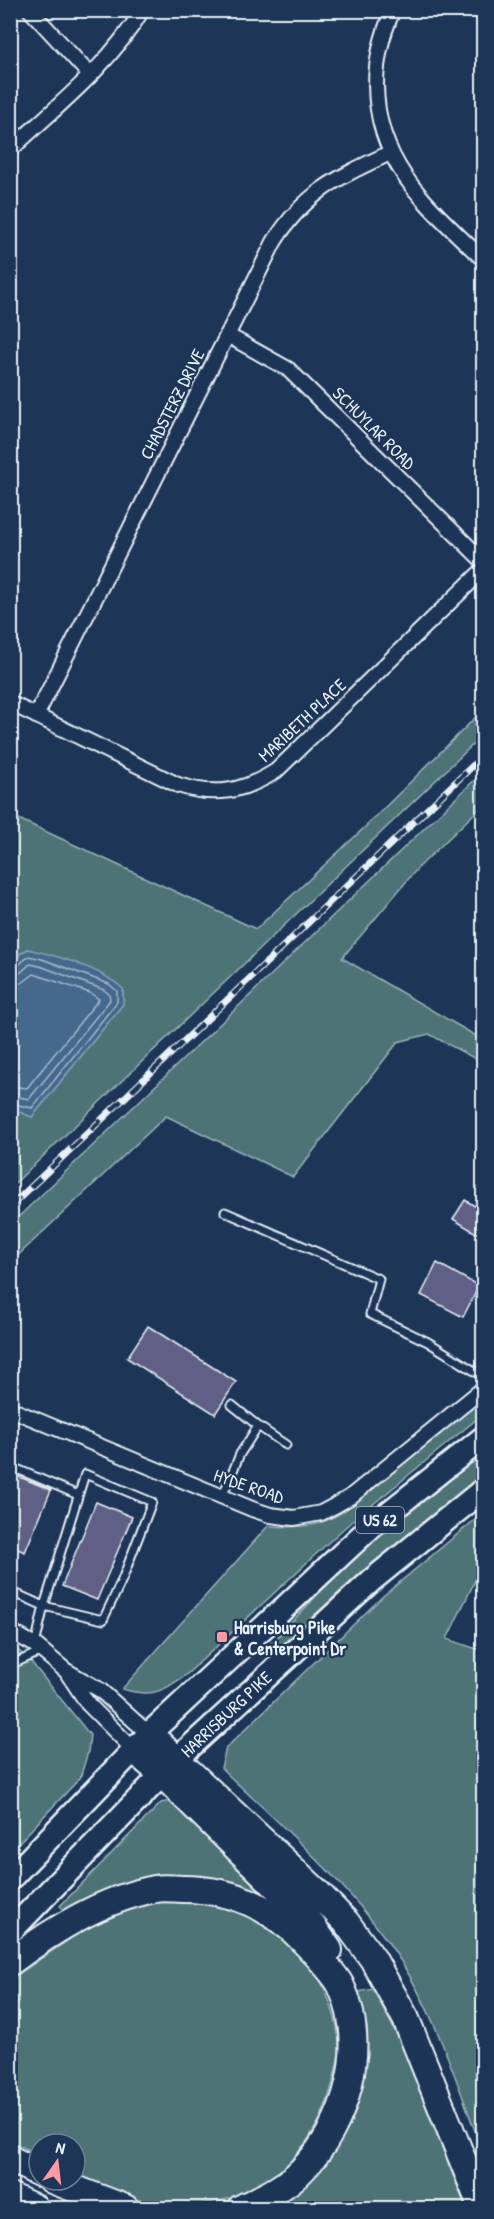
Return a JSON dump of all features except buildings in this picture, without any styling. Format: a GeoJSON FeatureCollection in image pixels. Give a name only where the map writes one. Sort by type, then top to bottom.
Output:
{"type":"FeatureCollection","features":[{"type":"Feature","properties":{"kind":"highway"},"geometry":{"type":"LineString","coordinates":[[142,1742],[316,1891],[346,1922],[373,1959],[406,2019],[482,2208]]}},
{"type":"Feature","properties":{"kind":"highway"},"geometry":{"type":"LineString","coordinates":[[170,1767],[304,1914],[326,1945],[335,1963],[349,2009],[354,2037],[350,2074],[341,2111],[325,2142],[302,2171],[273,2193],[241,2208]]}},
{"type":"Feature","properties":{"kind":"highway"},"geometry":{"type":"LineString","coordinates":[[10,1962],[73,1921],[120,1900],[157,1889],[201,1889],[227,1893],[255,1904],[279,1918],[300,1937],[341,1984]]}},
{"type":"Feature","properties":{"kind":"highway"},"geometry":{"type":"LineString","coordinates":[[10,2159],[27,2167]]}},
{"type":"Feature","properties":{"kind":"highway"},"geometry":{"type":"LineString","coordinates":[[83,2192],[125,2208]]}},
{"type":"Feature","properties":{"kind":"highway"},"geometry":{"type":"LineString","coordinates":[[10,2196],[34,2208]]}},
{"type":"Feature","properties":{"kind":"main road","name":"US 62"},"geometry":{"type":"LineString","coordinates":[[10,1879],[142,1742],[373,1526],[483,1437]]}},
{"type":"Feature","properties":{"kind":"main road","name":"HARRISBURG PIKE"},"geometry":{"type":"LineString","coordinates":[[10,1932],[170,1767],[372,1580],[483,1489]]}},
{"type":"Feature","properties":{"kind":"street"},"geometry":{"type":"LineString","coordinates":[[30,10],[90,75]]}},
{"type":"Feature","properties":{"kind":"street"},"geometry":{"type":"LineString","coordinates":[[10,150],[90,75],[133,26],[142,10]]}},
{"type":"Feature","properties":{"kind":"street"},"geometry":{"type":"LineString","coordinates":[[393,10],[380,47],[375,83],[378,118],[390,153],[422,198],[483,260]]}},
{"type":"Feature","properties":{"kind":"street","name":"CHADSTERZ DRIVE"},"geometry":{"type":"LineString","coordinates":[[36,716],[274,242],[288,220],[326,185],[390,153]]}},
{"type":"Feature","properties":{"kind":"street","name":"SCHUYLAR ROAD"},"geometry":{"type":"LineString","coordinates":[[227,334],[288,369],[483,562]]}},
{"type":"Feature","properties":{"kind":"street","name":"MARIBETH PLACE"},"geometry":{"type":"LineString","coordinates":[[10,703],[151,773],[197,791],[218,792],[238,789],[258,783],[276,771],[483,569]]}},
{"type":"Feature","properties":{"kind":"street","name":"HYDE ROAD"},"geometry":{"type":"LineString","coordinates":[[10,1409],[252,1509],[281,1518],[307,1517],[321,1513],[350,1497],[483,1388]]}},
{"type":"Feature","properties":{"kind":"street"},"geometry":{"type":"LineString","coordinates":[[10,1631],[38,1648],[65,1670],[100,1690],[142,1742]]}},
{"type":"Feature","properties":{"kind":"street"},"geometry":{"type":"LineString","coordinates":[[65,1670],[88,1704],[142,1742]]}},
{"type":"Feature","properties":{"kind":"lane"},"geometry":{"type":"LineString","coordinates":[[225,1212],[379,1279],[370,1314],[428,1342],[483,1377]]}},
{"type":"Feature","properties":{"kind":"lane"},"geometry":{"type":"LineString","coordinates":[[232,1405],[286,1445]]}},
{"type":"Feature","properties":{"kind":"lane"},"geometry":{"type":"LineString","coordinates":[[222,1497],[240,1454],[258,1426]]}},
{"type":"Feature","properties":{"kind":"lane"},"geometry":{"type":"LineString","coordinates":[[10,1466],[78,1495]]}},
{"type":"Feature","properties":{"kind":"lane"},"geometry":{"type":"LineString","coordinates":[[10,1591],[44,1606],[103,1620],[122,1580],[152,1502],[85,1474],[44,1606],[38,1648],[10,1665]]}},
{"type":"Feature","properties":{"kind":"green space"},"geometry":{"type":"Polygon","coordinates":[[[483,710],[483,735],[11,1187],[11,1108],[32,1117],[123,1004],[123,989],[28,949],[20,954],[11,966],[10,815],[256,929],[365,827],[483,710]]]}},
{"type":"Feature","properties":{"kind":"green space"},"geometry":{"type":"Polygon","coordinates":[[[483,772],[483,805],[416,870],[342,958],[483,1040],[483,1063],[429,1034],[398,1042],[293,1177],[166,1116],[11,1262],[11,1224],[483,772]]]}},
{"type":"Feature","properties":{"kind":"green space"},"geometry":{"type":"Polygon","coordinates":[[[483,1398],[483,1414],[343,1529],[186,1675],[156,1692],[142,1693],[122,1689],[268,1526],[308,1526],[334,1517],[483,1398]]]}},
{"type":"Feature","properties":{"kind":"green space"},"geometry":{"type":"Polygon","coordinates":[[[483,1451],[483,1474],[364,1572],[278,1649],[271,1644],[352,1558],[483,1451]]]}},
{"type":"Feature","properties":{"kind":"green space"},"geometry":{"type":"Polygon","coordinates":[[[483,1513],[483,1564],[447,1639],[483,1651],[483,2153],[443,2044],[404,1966],[388,1942],[351,1895],[330,1873],[221,1768],[226,1748],[383,1596],[483,1513]]]}},
{"type":"Feature","properties":{"kind":"green space"},"geometry":{"type":"Polygon","coordinates":[[[11,1645],[28,1658],[90,1735],[88,1752],[80,1778],[11,1851],[11,1645]]]}},
{"type":"Feature","properties":{"kind":"green space"},"geometry":{"type":"Polygon","coordinates":[[[170,1801],[264,1890],[259,1895],[218,1882],[66,1912],[60,1906],[161,1803],[170,1801]]]}},
{"type":"Feature","properties":{"kind":"green space"},"geometry":{"type":"Polygon","coordinates":[[[185,1897],[242,1911],[268,1923],[281,1931],[307,1956],[320,1980],[336,2023],[339,2050],[332,2084],[322,2114],[308,2140],[277,2174],[267,2181],[245,2193],[220,2201],[183,2206],[155,2204],[141,2201],[87,2179],[87,2132],[27,2132],[27,2150],[11,2141],[10,1980],[86,1928],[140,1904],[185,1897]]]}},
{"type":"Feature","properties":{"kind":"green space"},"geometry":{"type":"Polygon","coordinates":[[[373,1989],[399,2039],[466,2208],[260,2208],[335,2146],[353,2115],[363,2084],[368,2054],[367,2027],[358,1992],[373,1989]]]}},
{"type":"Feature","properties":{"kind":"water"},"geometry":{"type":"Polygon","coordinates":[[[28,949],[91,969],[123,989],[123,1004],[32,1117],[10,1108],[11,966],[20,954],[28,949]]]}},
{"type":"Feature","properties":{"kind":"railway"},"geometry":{"type":"LineString","coordinates":[[10,1207],[484,755]]}},
{"type":"Feature","properties":{"kind":"place","name":"Harrisburg Pike & Centerpoint Dr"},"geometry":{"type":"Point","coordinates":[222,1637]}}]}
